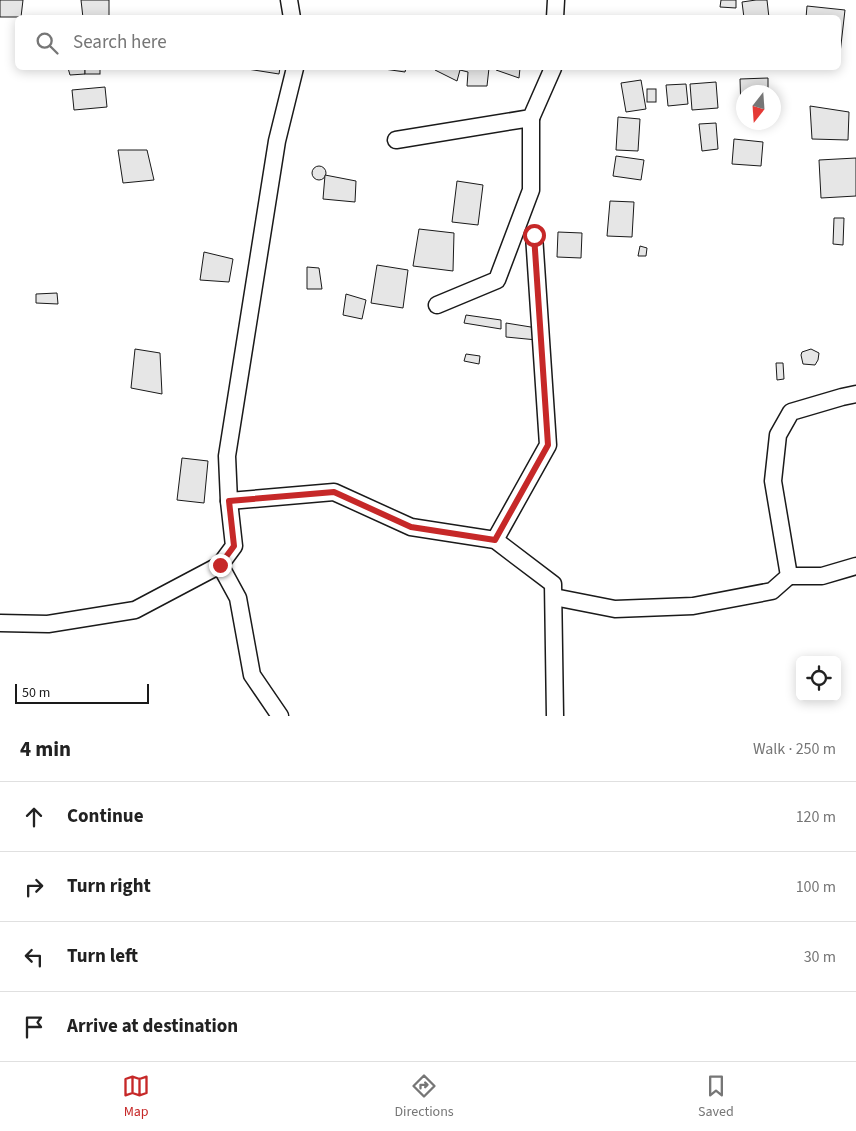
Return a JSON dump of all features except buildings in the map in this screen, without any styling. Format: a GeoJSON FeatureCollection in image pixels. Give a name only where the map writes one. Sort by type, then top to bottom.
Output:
{"type":"FeatureCollection","features":[{"type":"Feature","properties":{"kind":"street"},"geometry":{"type":"LineString","coordinates":[[289,0],[292,15]]}},
{"type":"Feature","properties":{"kind":"street"},"geometry":{"type":"LineString","coordinates":[[555,15],[556,0]]}},
{"type":"Feature","properties":{"kind":"street"},"geometry":{"type":"LineString","coordinates":[[0,623],[48,624],[135,610],[220,565],[234,546],[227,456],[277,141],[295,70]]}},
{"type":"Feature","properties":{"kind":"street"},"geometry":{"type":"LineString","coordinates":[[437,305],[497,280],[531,190],[531,118],[552,70]]}},
{"type":"Feature","properties":{"kind":"street"},"geometry":{"type":"LineString","coordinates":[[396,140],[531,118]]}},
{"type":"Feature","properties":{"kind":"street"},"geometry":{"type":"LineString","coordinates":[[495,540],[548,445],[534,235]]}},
{"type":"Feature","properties":{"kind":"street"},"geometry":{"type":"LineString","coordinates":[[789,576],[773,481],[778,435],[790,412],[856,394]]}},
{"type":"Feature","properties":{"kind":"street"},"geometry":{"type":"LineString","coordinates":[[229,501],[334,492],[411,527],[495,540],[553,584],[555,716]]}},
{"type":"Feature","properties":{"kind":"street"},"geometry":{"type":"LineString","coordinates":[[220,565],[238,598],[252,675],[280,716]]}},
{"type":"Feature","properties":{"kind":"street"},"geometry":{"type":"LineString","coordinates":[[554,597],[615,609],[693,606],[772,591],[789,576],[822,576],[856,566]]}},
{"type":"Feature","properties":{"kind":"route"},"geometry":{"type":"LineString","coordinates":[[220,565],[234,546],[229,501],[334,492],[411,527],[495,540],[548,445],[534,235]]}}]}
